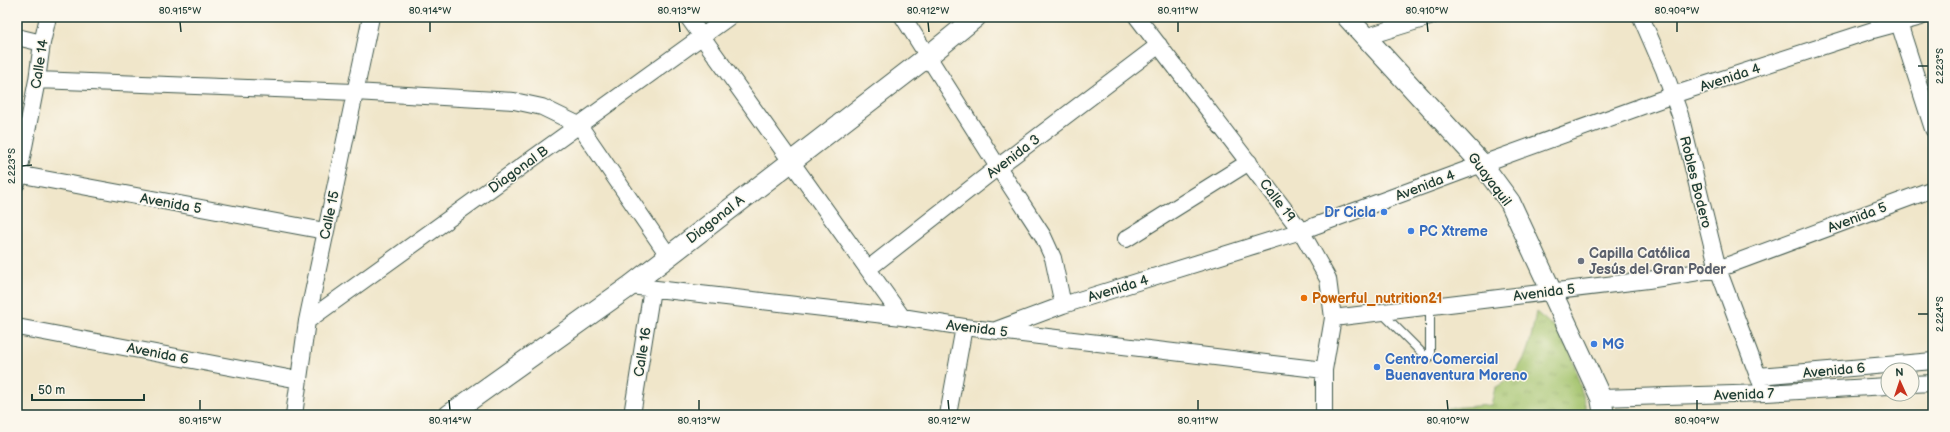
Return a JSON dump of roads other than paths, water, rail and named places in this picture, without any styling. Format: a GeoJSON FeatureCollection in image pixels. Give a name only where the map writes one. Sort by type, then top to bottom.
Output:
{"type":"FeatureCollection","features":[{"type":"Feature","properties":{"kind":"street","name":"Calle 14"},"geometry":{"type":"LineString","coordinates":[[18,177],[48,17]]}},
{"type":"Feature","properties":{"kind":"street","name":"Calle 15"},"geometry":{"type":"LineString","coordinates":[[294,415],[307,321],[371,17]]}},
{"type":"Feature","properties":{"kind":"street"},"geometry":{"type":"LineString","coordinates":[[688,17],[902,317]]}},
{"type":"Feature","properties":{"kind":"street","name":"Diagonal B"},"geometry":{"type":"LineString","coordinates":[[307,321],[729,17]]}},
{"type":"Feature","properties":{"kind":"street"},"geometry":{"type":"LineString","coordinates":[[903,17],[927,57],[1044,236],[1053,258],[1063,306]]}},
{"type":"Feature","properties":{"kind":"street","name":"Diagonal A"},"geometry":{"type":"LineString","coordinates":[[449,415],[630,286],[668,255],[927,57],[976,17]]}},
{"type":"Feature","properties":{"kind":"street","name":"Calle 19"},"geometry":{"type":"LineString","coordinates":[[1137,17],[1160,45],[1301,231],[1328,279],[1333,318],[1324,370],[1324,415]]}},
{"type":"Feature","properties":{"kind":"street","name":"Guayaquil"},"geometry":{"type":"LineString","coordinates":[[1347,17],[1482,164],[1510,202],[1602,407]]}},
{"type":"Feature","properties":{"kind":"street"},"geometry":{"type":"LineString","coordinates":[[1365,37],[1430,17]]}},
{"type":"Feature","properties":{"kind":"street","name":"Robles Bodero"},"geometry":{"type":"LineString","coordinates":[[1641,17],[1664,70],[1680,115],[1718,269],[1758,376],[1766,393]]}},
{"type":"Feature","properties":{"kind":"street","name":"Avenida 4"},"geometry":{"type":"LineString","coordinates":[[996,330],[1063,306],[1301,231],[1482,164],[1673,96],[1874,30],[1898,20],[1921,17]]}},
{"type":"Feature","properties":{"kind":"street"},"geometry":{"type":"LineString","coordinates":[[1898,20],[1933,129]]}},
{"type":"Feature","properties":{"kind":"street"},"geometry":{"type":"LineString","coordinates":[[17,37],[42,43]]}},
{"type":"Feature","properties":{"kind":"street","name":"Avenida 3"},"geometry":{"type":"LineString","coordinates":[[868,269],[998,167],[1160,45]]}},
{"type":"Feature","properties":{"kind":"street"},"geometry":{"type":"LineString","coordinates":[[37,80],[354,92],[514,101],[542,107],[579,125],[668,255]]}},
{"type":"Feature","properties":{"kind":"street"},"geometry":{"type":"LineString","coordinates":[[1126,239],[1249,162]]}},
{"type":"Feature","properties":{"kind":"street","name":"Avenida 5"},"geometry":{"type":"LineString","coordinates":[[18,177],[325,231]]}},
{"type":"Feature","properties":{"kind":"street","name":"Avenida 5"},"geometry":{"type":"LineString","coordinates":[[1333,318],[1718,269],[1933,189]]}},
{"type":"Feature","properties":{"kind":"street","name":"Avenida 5"},"geometry":{"type":"LineString","coordinates":[[630,286],[902,317],[964,327],[1324,370]]}},
{"type":"Feature","properties":{"kind":"street","name":"Calle 16"},"geometry":{"type":"LineString","coordinates":[[632,415],[652,289]]}},
{"type":"Feature","properties":{"kind":"street","name":"Avenida 6"},"geometry":{"type":"LineString","coordinates":[[17,327],[299,380]]}},
{"type":"Feature","properties":{"kind":"street"},"geometry":{"type":"LineString","coordinates":[[948,415],[964,327]]}},
{"type":"Feature","properties":{"kind":"street","name":"Avenida 6"},"geometry":{"type":"LineString","coordinates":[[1758,376],[1933,360]]}},
{"type":"Feature","properties":{"kind":"street"},"geometry":{"type":"LineString","coordinates":[[1920,384],[1933,383]]}},
{"type":"Feature","properties":{"kind":"street","name":"Avenida 7"},"geometry":{"type":"LineString","coordinates":[[1602,407],[1766,393],[1880,386]]}},
{"type":"Feature","properties":{"kind":"lane"},"geometry":{"type":"LineString","coordinates":[[1381,312],[1428,358],[1430,355],[1430,306]]}},
{"type":"Feature","properties":{"kind":"place","name":"Dr Cicla"},"geometry":{"type":"Point","coordinates":[1384,212]}},
{"type":"Feature","properties":{"kind":"place","name":"PC Xtreme"},"geometry":{"type":"Point","coordinates":[1411,231]}},
{"type":"Feature","properties":{"kind":"place","name":"Capilla Católica Jesús del Gran Poder"},"geometry":{"type":"Point","coordinates":[1581,261]}},
{"type":"Feature","properties":{"kind":"place","name":"Powerful_nutrition21"},"geometry":{"type":"Point","coordinates":[1304,298]}},
{"type":"Feature","properties":{"kind":"place","name":"MG"},"geometry":{"type":"Point","coordinates":[1594,344]}},
{"type":"Feature","properties":{"kind":"place","name":"Centro Comercial Buenaventura Moreno"},"geometry":{"type":"Point","coordinates":[1377,367]}}]}
